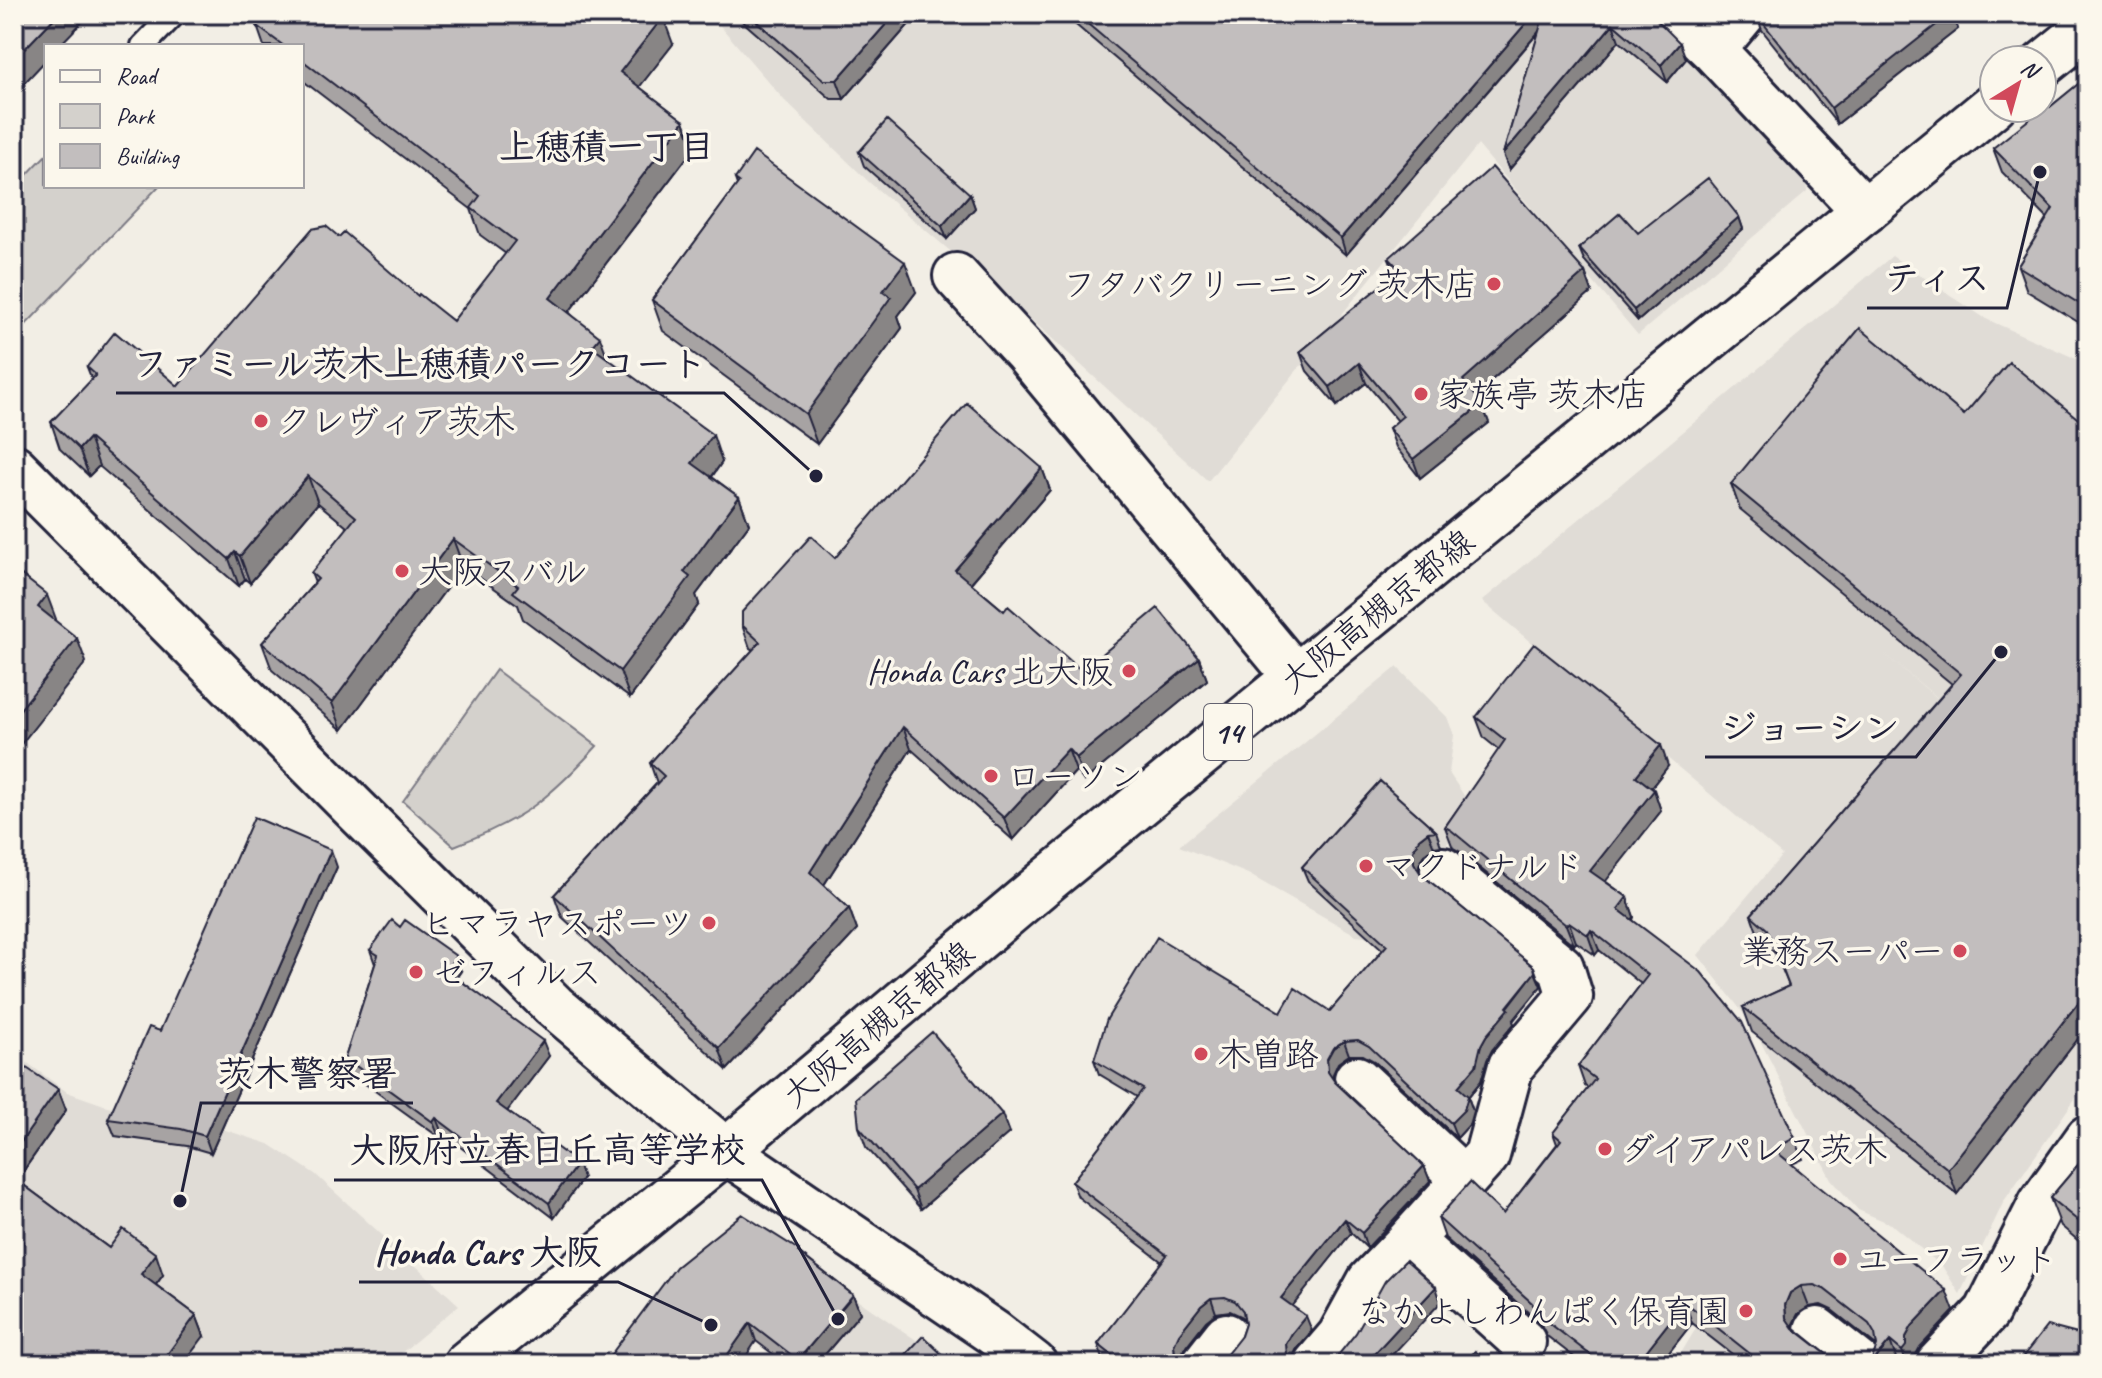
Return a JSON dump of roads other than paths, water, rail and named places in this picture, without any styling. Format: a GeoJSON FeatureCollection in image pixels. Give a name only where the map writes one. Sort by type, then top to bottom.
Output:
{"type":"FeatureCollection","features":[{"type":"Feature","properties":{"kind":"street"},"geometry":{"type":"LineString","coordinates":[[1675,14],[1865,211]]}},
{"type":"Feature","properties":{"kind":"street"},"geometry":{"type":"LineString","coordinates":[[1713,50],[1743,14]]}},
{"type":"Feature","properties":{"kind":"street"},"geometry":{"type":"LineString","coordinates":[[2058,52],[2088,28]]}},
{"type":"Feature","properties":{"kind":"street","name":"大阪高槻京都線"},"geometry":{"type":"LineString","coordinates":[[466,1364],[726,1151],[1049,879],[1978,118]]}},
{"type":"Feature","properties":{"kind":"street"},"geometry":{"type":"LineString","coordinates":[[956,276],[1035,363],[1296,677]]}},
{"type":"Feature","properties":{"kind":"street"},"geometry":{"type":"LineString","coordinates":[[14,467],[554,1006],[726,1151],[994,1333],[1034,1364]]}},
{"type":"Feature","properties":{"kind":"street"},"geometry":{"type":"LineString","coordinates":[[1316,1364],[1340,1336],[1370,1281],[1487,1155],[1511,1066],[1570,996],[1561,967],[1443,870]]}},
{"type":"Feature","properties":{"kind":"street"},"geometry":{"type":"LineString","coordinates":[[1357,1079],[1464,1179]]}},
{"type":"Feature","properties":{"kind":"street"},"geometry":{"type":"LineString","coordinates":[[1938,1364],[1987,1312],[2041,1204],[2088,1138]]}},
{"type":"Feature","properties":{"kind":"street"},"geometry":{"type":"LineString","coordinates":[[1410,1240],[1523,1342]]}},
{"type":"Feature","properties":{"kind":"street"},"geometry":{"type":"LineString","coordinates":[[1817,1330],[1860,1364]]}},
{"type":"Feature","properties":{"kind":"lane"},"geometry":{"type":"LineString","coordinates":[[145,44],[174,14]]}},
{"type":"Feature","properties":{"kind":"place","name":"ティス"},"geometry":{"type":"Point","coordinates":[2040,172]}},
{"type":"Feature","properties":{"kind":"place","name":"フタバクリーニング 茨木店"},"geometry":{"type":"Point","coordinates":[1494,284]}},
{"type":"Feature","properties":{"kind":"place","name":"家族亭 茨木店"},"geometry":{"type":"Point","coordinates":[1421,394]}},
{"type":"Feature","properties":{"kind":"place","name":"クレヴィア茨木"},"geometry":{"type":"Point","coordinates":[261,421]}},
{"type":"Feature","properties":{"kind":"place","name":"ファミール茨木上穂積パークコート"},"geometry":{"type":"Point","coordinates":[816,476]}},
{"type":"Feature","properties":{"kind":"place","name":"大阪スバル"},"geometry":{"type":"Point","coordinates":[402,571]}},
{"type":"Feature","properties":{"kind":"place","name":"ジョーシン"},"geometry":{"type":"Point","coordinates":[2001,652]}},
{"type":"Feature","properties":{"kind":"place","name":"Honda Cars 北大阪"},"geometry":{"type":"Point","coordinates":[1129,671]}},
{"type":"Feature","properties":{"kind":"place","name":"ローソン"},"geometry":{"type":"Point","coordinates":[991,776]}},
{"type":"Feature","properties":{"kind":"place","name":"マクドナルド"},"geometry":{"type":"Point","coordinates":[1366,866]}},
{"type":"Feature","properties":{"kind":"place","name":"ヒマラヤスポーツ"},"geometry":{"type":"Point","coordinates":[709,923]}},
{"type":"Feature","properties":{"kind":"place","name":"業務スーパー"},"geometry":{"type":"Point","coordinates":[1960,951]}},
{"type":"Feature","properties":{"kind":"place","name":"ゼフィルス"},"geometry":{"type":"Point","coordinates":[416,972]}},
{"type":"Feature","properties":{"kind":"place","name":"木曽路"},"geometry":{"type":"Point","coordinates":[1201,1054]}},
{"type":"Feature","properties":{"kind":"place","name":"ダイアパレス茨木"},"geometry":{"type":"Point","coordinates":[1605,1149]}},
{"type":"Feature","properties":{"kind":"place","name":"茨木警察署"},"geometry":{"type":"Point","coordinates":[180,1201]}},
{"type":"Feature","properties":{"kind":"place","name":"ユーフラット"},"geometry":{"type":"Point","coordinates":[1840,1259]}},
{"type":"Feature","properties":{"kind":"place","name":"なかよしわんぱく保育園"},"geometry":{"type":"Point","coordinates":[1746,1311]}},
{"type":"Feature","properties":{"kind":"place","name":"大阪府立春日丘高等学校"},"geometry":{"type":"Point","coordinates":[838,1319]}},
{"type":"Feature","properties":{"kind":"place","name":"Honda Cars 大阪"},"geometry":{"type":"Point","coordinates":[711,1325]}},
{"type":"Feature","properties":{"kind":"district","name":"上穂積一丁目"},"geometry":{"type":"Point","coordinates":[607,147]}}]}
